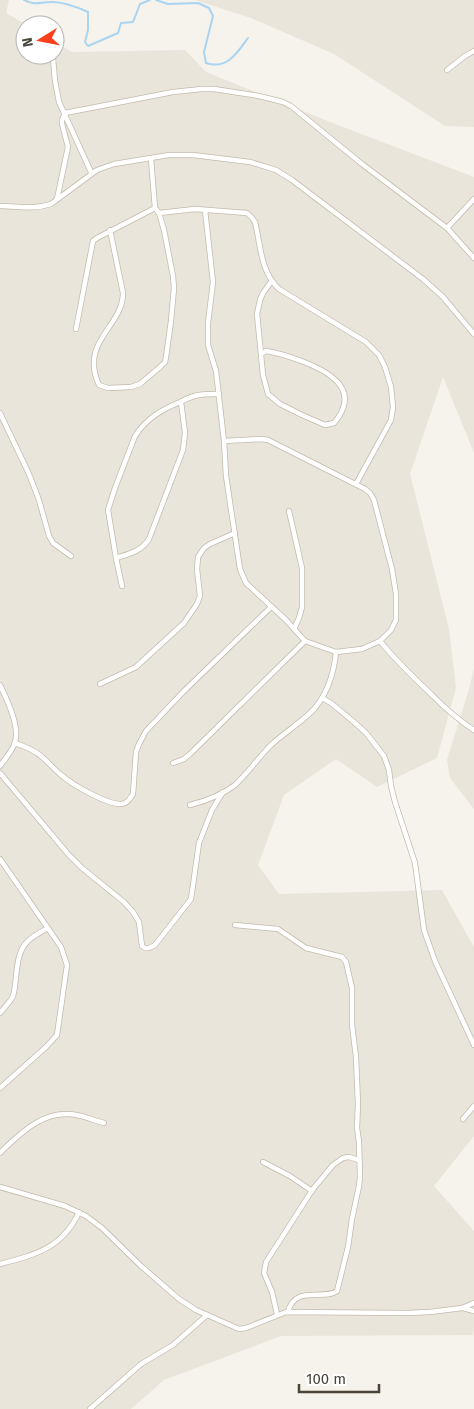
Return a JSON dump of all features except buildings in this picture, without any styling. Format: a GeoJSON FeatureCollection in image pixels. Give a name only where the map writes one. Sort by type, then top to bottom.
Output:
{"type":"FeatureCollection","features":[{"type":"Feature","properties":{"kind":"street"},"geometry":{"type":"LineString","coordinates":[[447,70],[474,51]]}},
{"type":"Feature","properties":{"kind":"street"},"geometry":{"type":"LineString","coordinates":[[54,65],[57,94],[91,172]]}},
{"type":"Feature","properties":{"kind":"street"},"geometry":{"type":"LineString","coordinates":[[65,113],[195,89],[214,89],[283,102],[447,228],[474,258]]}},
{"type":"Feature","properties":{"kind":"street"},"geometry":{"type":"LineString","coordinates":[[57,199],[68,146],[62,124],[65,113]]}},
{"type":"Feature","properties":{"kind":"street"},"geometry":{"type":"LineString","coordinates":[[0,206],[35,208],[51,204],[91,172],[114,164],[174,155],[201,155],[250,162],[276,170],[292,180],[423,278],[443,297],[474,334]]}},
{"type":"Feature","properties":{"kind":"street"},"geometry":{"type":"LineString","coordinates":[[110,230],[123,300],[116,315],[100,338],[94,358],[95,368],[99,385],[108,388],[132,387],[140,384],[165,362],[174,288],[164,230],[159,212],[155,208],[151,159]]}},
{"type":"Feature","properties":{"kind":"street"},"geometry":{"type":"LineString","coordinates":[[447,228],[474,199]]}},
{"type":"Feature","properties":{"kind":"street"},"geometry":{"type":"LineString","coordinates":[[76,328],[93,241],[110,230],[155,208]]}},
{"type":"Feature","properties":{"kind":"street"},"geometry":{"type":"LineString","coordinates":[[159,212],[189,209],[250,215],[255,222],[263,262],[271,282],[279,289],[366,342],[379,355],[391,387],[393,406],[390,420],[356,484]]}},
{"type":"Feature","properties":{"kind":"street"},"geometry":{"type":"LineString","coordinates":[[205,210],[213,282],[208,344],[216,371],[226,476],[238,562],[243,578],[305,641],[336,652],[362,649],[380,641],[391,630],[396,620],[396,594],[392,569],[374,500],[370,494],[356,484],[268,440],[224,442]]}},
{"type":"Feature","properties":{"kind":"street"},"geometry":{"type":"LineString","coordinates":[[261,354],[266,351],[283,354],[320,369],[335,379],[343,390],[345,401],[341,413],[334,423],[320,423],[288,409],[269,396],[265,388],[261,354],[257,314],[260,300],[271,282]]}},
{"type":"Feature","properties":{"kind":"street"},"geometry":{"type":"LineString","coordinates":[[122,586],[108,510],[130,447],[139,430],[164,408],[200,394],[219,394]]}},
{"type":"Feature","properties":{"kind":"street"},"geometry":{"type":"LineString","coordinates":[[116,558],[138,550],[149,539],[183,450],[185,434],[180,402]]}},
{"type":"Feature","properties":{"kind":"street"},"geometry":{"type":"LineString","coordinates":[[0,414],[29,474],[39,500],[49,536],[53,543],[70,556]]}},
{"type":"Feature","properties":{"kind":"street"},"geometry":{"type":"LineString","coordinates":[[289,511],[302,568],[302,607],[294,629]]}},
{"type":"Feature","properties":{"kind":"street"},"geometry":{"type":"LineString","coordinates":[[100,684],[136,667],[184,623],[200,596],[197,568],[198,557],[204,548],[210,544],[235,533]]}},
{"type":"Feature","properties":{"kind":"street"},"geometry":{"type":"LineString","coordinates":[[15,743],[38,754],[79,788],[100,798],[119,804],[126,803],[133,794],[136,752],[146,731],[183,692],[271,607]]}},
{"type":"Feature","properties":{"kind":"street"},"geometry":{"type":"LineString","coordinates":[[173,763],[184,759],[190,754],[305,641]]}},
{"type":"Feature","properties":{"kind":"street"},"geometry":{"type":"LineString","coordinates":[[380,641],[416,680],[462,723],[474,730]]}},
{"type":"Feature","properties":{"kind":"street"},"geometry":{"type":"LineString","coordinates":[[190,806],[215,797],[242,778],[269,747],[311,713],[322,698],[333,672],[336,652]]}},
{"type":"Feature","properties":{"kind":"street"},"geometry":{"type":"LineString","coordinates":[[0,685],[15,722],[16,732],[15,743],[0,766]]}},
{"type":"Feature","properties":{"kind":"street"},"geometry":{"type":"LineString","coordinates":[[322,698],[331,703],[366,733],[384,756],[389,770],[395,802],[415,863],[424,930],[435,961],[474,1045]]}},
{"type":"Feature","properties":{"kind":"street"},"geometry":{"type":"LineString","coordinates":[[0,773],[68,854],[133,912],[139,922],[142,946],[144,948],[154,945],[191,899],[200,843],[212,810],[223,792]]}},
{"type":"Feature","properties":{"kind":"street"},"geometry":{"type":"LineString","coordinates":[[0,859],[63,951],[67,965],[57,1035],[0,1088]]}},
{"type":"Feature","properties":{"kind":"street"},"geometry":{"type":"LineString","coordinates":[[235,925],[278,929],[306,948],[342,957],[345,960],[352,988],[352,1025],[356,1057],[358,1104],[359,1186],[348,1246],[337,1291],[330,1294],[304,1295],[291,1304],[288,1312]]}},
{"type":"Feature","properties":{"kind":"street"},"geometry":{"type":"LineString","coordinates":[[0,1013],[13,996],[19,955],[23,947],[28,941],[48,928]]}},
{"type":"Feature","properties":{"kind":"street"},"geometry":{"type":"LineString","coordinates":[[463,1119],[474,1106]]}},
{"type":"Feature","properties":{"kind":"street"},"geometry":{"type":"LineString","coordinates":[[0,1153],[45,1117],[74,1115],[104,1123]]}},
{"type":"Feature","properties":{"kind":"street"},"geometry":{"type":"LineString","coordinates":[[277,1314],[272,1292],[264,1273],[264,1266],[312,1191],[333,1165],[340,1158],[349,1157],[358,1160]]}},
{"type":"Feature","properties":{"kind":"street"},"geometry":{"type":"LineString","coordinates":[[263,1162],[290,1176],[312,1191]]}},
{"type":"Feature","properties":{"kind":"street"},"geometry":{"type":"LineString","coordinates":[[0,1187],[79,1212],[102,1228],[179,1299],[196,1310],[237,1328],[243,1329],[277,1314],[288,1312],[407,1313],[462,1308],[474,1303]]}},
{"type":"Feature","properties":{"kind":"street"},"geometry":{"type":"LineString","coordinates":[[0,1264],[31,1255],[55,1243],[70,1228],[79,1212]]}},
{"type":"Feature","properties":{"kind":"street"},"geometry":{"type":"LineString","coordinates":[[462,1308],[474,1311]]}},
{"type":"Feature","properties":{"kind":"street"},"geometry":{"type":"LineString","coordinates":[[90,1409],[141,1364],[173,1345],[207,1315]]}},
{"type":"Feature","properties":{"kind":"shaded area"},"geometry":{"type":"Polygon","coordinates":[[[0,0],[9,0],[6,13],[15,18],[15,65],[65,65],[65,48],[72,52],[185,50],[206,72],[474,177],[474,453],[443,377],[410,474],[449,629],[456,688],[437,758],[377,787],[336,759],[284,795],[258,865],[279,894],[442,890],[474,947],[474,1136],[434,1186],[474,1231],[474,1330],[473,1335],[281,1336],[164,1380],[131,1409],[0,1409],[0,0]]]}},
{"type":"Feature","properties":{"kind":"shaded area"},"geometry":{"type":"Polygon","coordinates":[[[195,0],[474,0],[474,127],[445,126],[334,54],[251,18],[195,0]]]}},
{"type":"Feature","properties":{"kind":"shaded area"},"geometry":{"type":"Polygon","coordinates":[[[474,668],[474,809],[450,778],[447,760],[474,668]]]}},
{"type":"Feature","properties":{"kind":"waterway"},"geometry":{"type":"LineString","coordinates":[[24,0],[35,3],[61,3],[88,12],[88,30],[85,42],[88,46],[118,33],[121,23],[133,22],[140,4],[150,0]]}},
{"type":"Feature","properties":{"kind":"waterway"},"geometry":{"type":"LineString","coordinates":[[156,0],[168,4],[198,3],[209,8],[213,16],[204,52],[206,63],[213,65],[226,62],[231,59],[248,38]]}}]}
